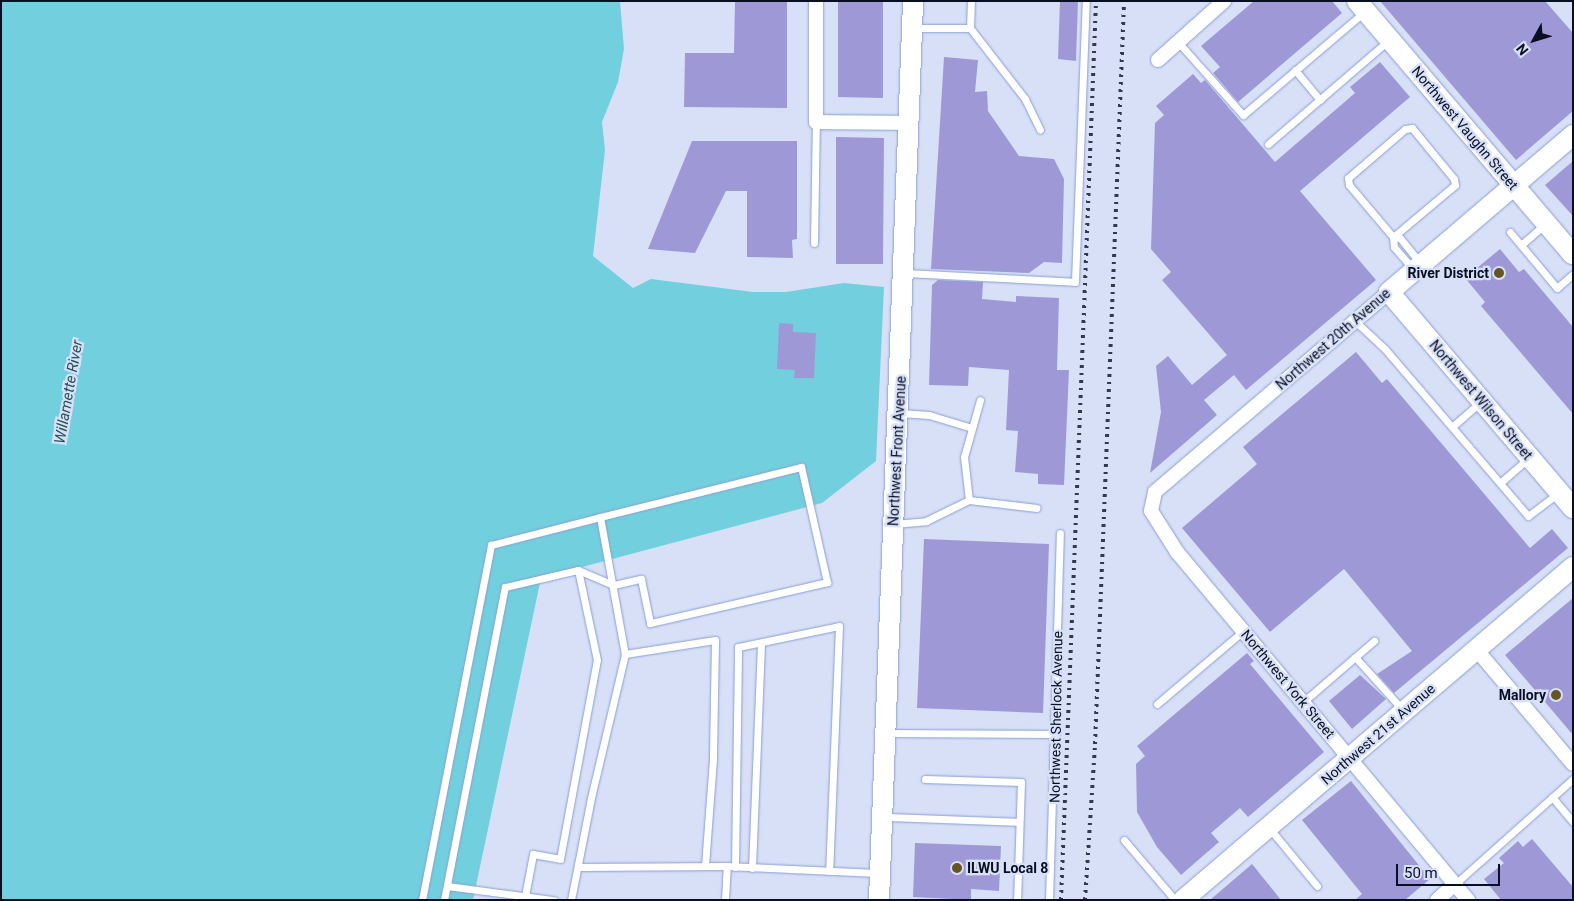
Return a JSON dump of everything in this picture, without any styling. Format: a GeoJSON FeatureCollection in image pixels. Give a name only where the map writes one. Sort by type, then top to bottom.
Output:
{"type":"FeatureCollection","features":[{"type":"Feature","properties":{"kind":"street"},"geometry":{"type":"LineString","coordinates":[[816,1],[816,122],[910,123]]}},
{"type":"Feature","properties":{"kind":"street","name":"Northwest Front Avenue"},"geometry":{"type":"LineString","coordinates":[[879,900],[910,123],[913,1]]}},
{"type":"Feature","properties":{"kind":"street"},"geometry":{"type":"LineString","coordinates":[[1158,60],[1224,1]]}},
{"type":"Feature","properties":{"kind":"street","name":"Northwest Vaughn Street"},"geometry":{"type":"LineString","coordinates":[[1361,6],[1573,255]]}},
{"type":"Feature","properties":{"kind":"street","name":"Northwest 20th Avenue"},"geometry":{"type":"LineString","coordinates":[[1151,511],[1155,492],[1573,135]]}},
{"type":"Feature","properties":{"kind":"street","name":"Northwest Wilson Street"},"geometry":{"type":"LineString","coordinates":[[1389,292],[1573,508]]}},
{"type":"Feature","properties":{"kind":"street","name":"Northwest York Street"},"geometry":{"type":"LineString","coordinates":[[1151,511],[1177,552],[1468,900]]}},
{"type":"Feature","properties":{"kind":"street","name":"Northwest 21st Avenue"},"geometry":{"type":"LineString","coordinates":[[1183,900],[1573,568]]}},
{"type":"Feature","properties":{"kind":"street"},"geometry":{"type":"LineString","coordinates":[[1476,649],[1573,764]]}},
{"type":"Feature","properties":{"kind":"street"},"geometry":{"type":"LineString","coordinates":[[1437,900],[1455,884]]}},
{"type":"Feature","properties":{"kind":"lane"},"geometry":{"type":"LineString","coordinates":[[970,1],[970,28],[1025,99],[1040,130]]}},
{"type":"Feature","properties":{"kind":"lane"},"geometry":{"type":"LineString","coordinates":[[904,273],[1075,282],[1086,1]]}},
{"type":"Feature","properties":{"kind":"lane"},"geometry":{"type":"LineString","coordinates":[[1178,42],[1243,115],[1295,70],[1361,6]]}},
{"type":"Feature","properties":{"kind":"lane"},"geometry":{"type":"LineString","coordinates":[[913,28],[970,28]]}},
{"type":"Feature","properties":{"kind":"lane"},"geometry":{"type":"LineString","coordinates":[[1268,144],[1390,40]]}},
{"type":"Feature","properties":{"kind":"lane"},"geometry":{"type":"LineString","coordinates":[[1295,70],[1320,100]]}},
{"type":"Feature","properties":{"kind":"lane"},"geometry":{"type":"LineString","coordinates":[[814,243],[816,122]]}},
{"type":"Feature","properties":{"kind":"lane"},"geometry":{"type":"LineString","coordinates":[[1393,238],[1456,185],[1454,179],[1412,128],[1405,129],[1348,178],[1348,185],[1393,238],[1400,238],[1418,267]]}},
{"type":"Feature","properties":{"kind":"lane"},"geometry":{"type":"LineString","coordinates":[[1521,245],[1546,223]]}},
{"type":"Feature","properties":{"kind":"lane"},"geometry":{"type":"LineString","coordinates":[[1510,232],[1557,288],[1573,274]]}},
{"type":"Feature","properties":{"kind":"lane"},"geometry":{"type":"LineString","coordinates":[[1354,321],[1384,349],[1453,426],[1528,516],[1560,492]]}},
{"type":"Feature","properties":{"kind":"lane"},"geometry":{"type":"LineString","coordinates":[[969,500],[964,456],[980,400]]}},
{"type":"Feature","properties":{"kind":"lane"},"geometry":{"type":"LineString","coordinates":[[1453,426],[1482,401]]}},
{"type":"Feature","properties":{"kind":"lane"},"geometry":{"type":"LineString","coordinates":[[899,413],[929,415],[972,428]]}},
{"type":"Feature","properties":{"kind":"lane"},"geometry":{"type":"LineString","coordinates":[[1500,483],[1530,457]]}},
{"type":"Feature","properties":{"kind":"lane"},"geometry":{"type":"LineString","coordinates":[[422,900],[491,545],[801,468],[826,582],[650,623],[641,579],[614,585],[578,570],[505,587],[444,900]]}},
{"type":"Feature","properties":{"kind":"lane"},"geometry":{"type":"LineString","coordinates":[[894,524],[926,520],[969,500],[1037,508]]}},
{"type":"Feature","properties":{"kind":"lane"},"geometry":{"type":"LineString","coordinates":[[571,900],[591,798],[625,654],[614,585],[600,517]]}},
{"type":"Feature","properties":{"kind":"lane","name":"Northwest Sherlock Avenue"},"geometry":{"type":"LineString","coordinates":[[1049,900],[1056,734],[1060,534]]}},
{"type":"Feature","properties":{"kind":"lane"},"geometry":{"type":"LineString","coordinates":[[525,896],[533,854],[560,859],[597,660],[578,570]]}},
{"type":"Feature","properties":{"kind":"lane"},"geometry":{"type":"LineString","coordinates":[[735,866],[738,647],[839,626],[829,870]]}},
{"type":"Feature","properties":{"kind":"lane"},"geometry":{"type":"LineString","coordinates":[[1157,704],[1243,631]]}},
{"type":"Feature","properties":{"kind":"lane"},"geometry":{"type":"LineString","coordinates":[[625,654],[715,640],[713,759],[705,866]]}},
{"type":"Feature","properties":{"kind":"lane"},"geometry":{"type":"LineString","coordinates":[[1303,702],[1374,641]]}},
{"type":"Feature","properties":{"kind":"lane"},"geometry":{"type":"LineString","coordinates":[[752,868],[761,643]]}},
{"type":"Feature","properties":{"kind":"lane"},"geometry":{"type":"LineString","coordinates":[[1355,657],[1404,712]]}},
{"type":"Feature","properties":{"kind":"lane"},"geometry":{"type":"LineString","coordinates":[[886,733],[1056,734]]}},
{"type":"Feature","properties":{"kind":"lane"},"geometry":{"type":"LineString","coordinates":[[925,779],[1021,782],[1017,900]]}},
{"type":"Feature","properties":{"kind":"lane"},"geometry":{"type":"LineString","coordinates":[[1455,884],[1573,779]]}},
{"type":"Feature","properties":{"kind":"lane"},"geometry":{"type":"LineString","coordinates":[[1552,798],[1573,822]]}},
{"type":"Feature","properties":{"kind":"lane"},"geometry":{"type":"LineString","coordinates":[[882,817],[1020,822]]}},
{"type":"Feature","properties":{"kind":"lane"},"geometry":{"type":"LineString","coordinates":[[1268,827],[1317,886]]}},
{"type":"Feature","properties":{"kind":"lane"},"geometry":{"type":"LineString","coordinates":[[1124,840],[1175,900]]}},
{"type":"Feature","properties":{"kind":"lane"},"geometry":{"type":"LineString","coordinates":[[579,866],[735,866],[880,874]]}},
{"type":"Feature","properties":{"kind":"lane"},"geometry":{"type":"LineString","coordinates":[[725,900],[727,866]]}},
{"type":"Feature","properties":{"kind":"lane"},"geometry":{"type":"LineString","coordinates":[[447,886],[514,897],[525,896],[554,900]]}},
{"type":"Feature","properties":{"kind":"water","name":"Willamette River"},"geometry":{"type":"Polygon","coordinates":[[[1,1],[620,1],[624,49],[618,82],[602,122],[605,150],[593,256],[633,288],[651,279],[753,292],[786,292],[844,283],[884,287],[876,461],[822,503],[541,578],[473,900],[1,900],[1,1]]]}},
{"type":"Feature","properties":{"kind":"building"},"geometry":{"type":"Polygon","coordinates":[[[735,1],[787,1],[787,108],[684,107],[685,53],[734,53],[735,1]]]}},
{"type":"Feature","properties":{"kind":"building"},"geometry":{"type":"Polygon","coordinates":[[[838,1],[883,1],[883,98],[838,97],[838,1]]]}},
{"type":"Feature","properties":{"kind":"building"},"geometry":{"type":"Polygon","coordinates":[[[1060,1],[1078,1],[1076,61],[1058,59],[1060,1]]]}},
{"type":"Feature","properties":{"kind":"building"},"geometry":{"type":"Polygon","coordinates":[[[1254,1],[1332,1],[1342,13],[1238,102],[1213,73],[1220,67],[1201,46],[1254,1]]]}},
{"type":"Feature","properties":{"kind":"building"},"geometry":{"type":"Polygon","coordinates":[[[1380,1],[1545,1],[1573,33],[1573,111],[1516,160],[1380,1]]]}},
{"type":"Feature","properties":{"kind":"building"},"geometry":{"type":"Polygon","coordinates":[[[944,57],[978,60],[975,92],[987,91],[988,111],[1019,156],[1054,159],[1064,179],[1062,263],[1044,262],[1029,273],[931,269],[944,57]]]}},
{"type":"Feature","properties":{"kind":"building"},"geometry":{"type":"Polygon","coordinates":[[[1380,62],[1410,97],[1300,191],[1376,280],[1246,390],[1234,375],[1204,400],[1217,415],[1150,473],[1161,412],[1156,366],[1168,356],[1192,385],[1227,355],[1162,280],[1171,272],[1151,249],[1155,123],[1164,115],[1156,106],[1193,74],[1201,83],[1205,80],[1275,162],[1355,93],[1350,87],[1380,62]]]}},
{"type":"Feature","properties":{"kind":"building"},"geometry":{"type":"Polygon","coordinates":[[[836,137],[884,138],[883,264],[836,264],[836,137]]]}},
{"type":"Feature","properties":{"kind":"building"},"geometry":{"type":"Polygon","coordinates":[[[692,141],[797,141],[797,239],[792,240],[793,258],[747,257],[747,191],[726,191],[695,253],[648,249],[692,141]]]}},
{"type":"Feature","properties":{"kind":"building"},"geometry":{"type":"Polygon","coordinates":[[[1573,161],[1573,216],[1545,185],[1573,161]]]}},
{"type":"Feature","properties":{"kind":"building"},"geometry":{"type":"Polygon","coordinates":[[[1500,249],[1519,272],[1524,269],[1573,327],[1573,414],[1481,306],[1485,302],[1465,278],[1500,249]]]}},
{"type":"Feature","properties":{"kind":"building"},"geometry":{"type":"Polygon","coordinates":[[[938,280],[983,282],[982,299],[1016,302],[1016,296],[1059,298],[1057,370],[1069,370],[1064,485],[1038,484],[1038,474],[1015,472],[1018,431],[1006,430],[1009,370],[969,367],[968,386],[929,385],[932,285],[938,280]]]}},
{"type":"Feature","properties":{"kind":"building"},"geometry":{"type":"Polygon","coordinates":[[[779,323],[793,324],[793,332],[816,333],[814,378],[794,378],[795,370],[777,369],[779,323]]]}},
{"type":"Feature","properties":{"kind":"building"},"geometry":{"type":"Polygon","coordinates":[[[1356,352],[1382,383],[1387,379],[1530,548],[1552,529],[1568,548],[1394,693],[1377,674],[1412,651],[1344,569],[1270,632],[1182,528],[1257,464],[1243,447],[1356,352]]]}},
{"type":"Feature","properties":{"kind":"building"},"geometry":{"type":"Polygon","coordinates":[[[924,539],[1049,544],[1043,713],[917,708],[924,539]]]}},
{"type":"Feature","properties":{"kind":"building","name":"Mallory"},"geometry":{"type":"Polygon","coordinates":[[[1573,598],[1573,735],[1505,655],[1573,598]]]}},
{"type":"Feature","properties":{"kind":"building"},"geometry":{"type":"Polygon","coordinates":[[[1247,653],[1254,661],[1250,664],[1324,752],[1248,817],[1240,808],[1211,833],[1219,842],[1181,875],[1157,847],[1137,812],[1136,764],[1145,756],[1137,746],[1247,653]]]}},
{"type":"Feature","properties":{"kind":"building"},"geometry":{"type":"Polygon","coordinates":[[[1360,675],[1386,699],[1352,729],[1329,701],[1360,675]]]}},
{"type":"Feature","properties":{"kind":"building"},"geometry":{"type":"Polygon","coordinates":[[[1351,781],[1430,879],[1405,900],[1355,900],[1362,894],[1302,820],[1351,781]]]}},
{"type":"Feature","properties":{"kind":"building"},"geometry":{"type":"Polygon","coordinates":[[[1532,839],[1573,887],[1573,900],[1501,900],[1484,879],[1504,863],[1499,858],[1518,841],[1523,847],[1532,839]]]}},
{"type":"Feature","properties":{"kind":"building","name":"ILWU Local 8"},"geometry":{"type":"Polygon","coordinates":[[[915,843],[1001,846],[999,891],[971,889],[971,900],[913,897],[915,843]]]}},
{"type":"Feature","properties":{"kind":"building"},"geometry":{"type":"Polygon","coordinates":[[[1252,864],[1281,900],[1210,900],[1252,864]]]}},
{"type":"Feature","properties":{"kind":"railway"},"geometry":{"type":"LineString","coordinates":[[1061,900],[1096,1]]}},
{"type":"Feature","properties":{"kind":"railway"},"geometry":{"type":"LineString","coordinates":[[1085,900],[1095,744],[1124,1]]}},
{"type":"Feature","properties":{"kind":"place","name":"River District"},"geometry":{"type":"Point","coordinates":[1499,273]}},
{"type":"Feature","properties":{"kind":"place","name":"Mallory"},"geometry":{"type":"Point","coordinates":[1556,695]}},
{"type":"Feature","properties":{"kind":"place","name":"ILWU Local 8"},"geometry":{"type":"Point","coordinates":[957,868]}}]}
